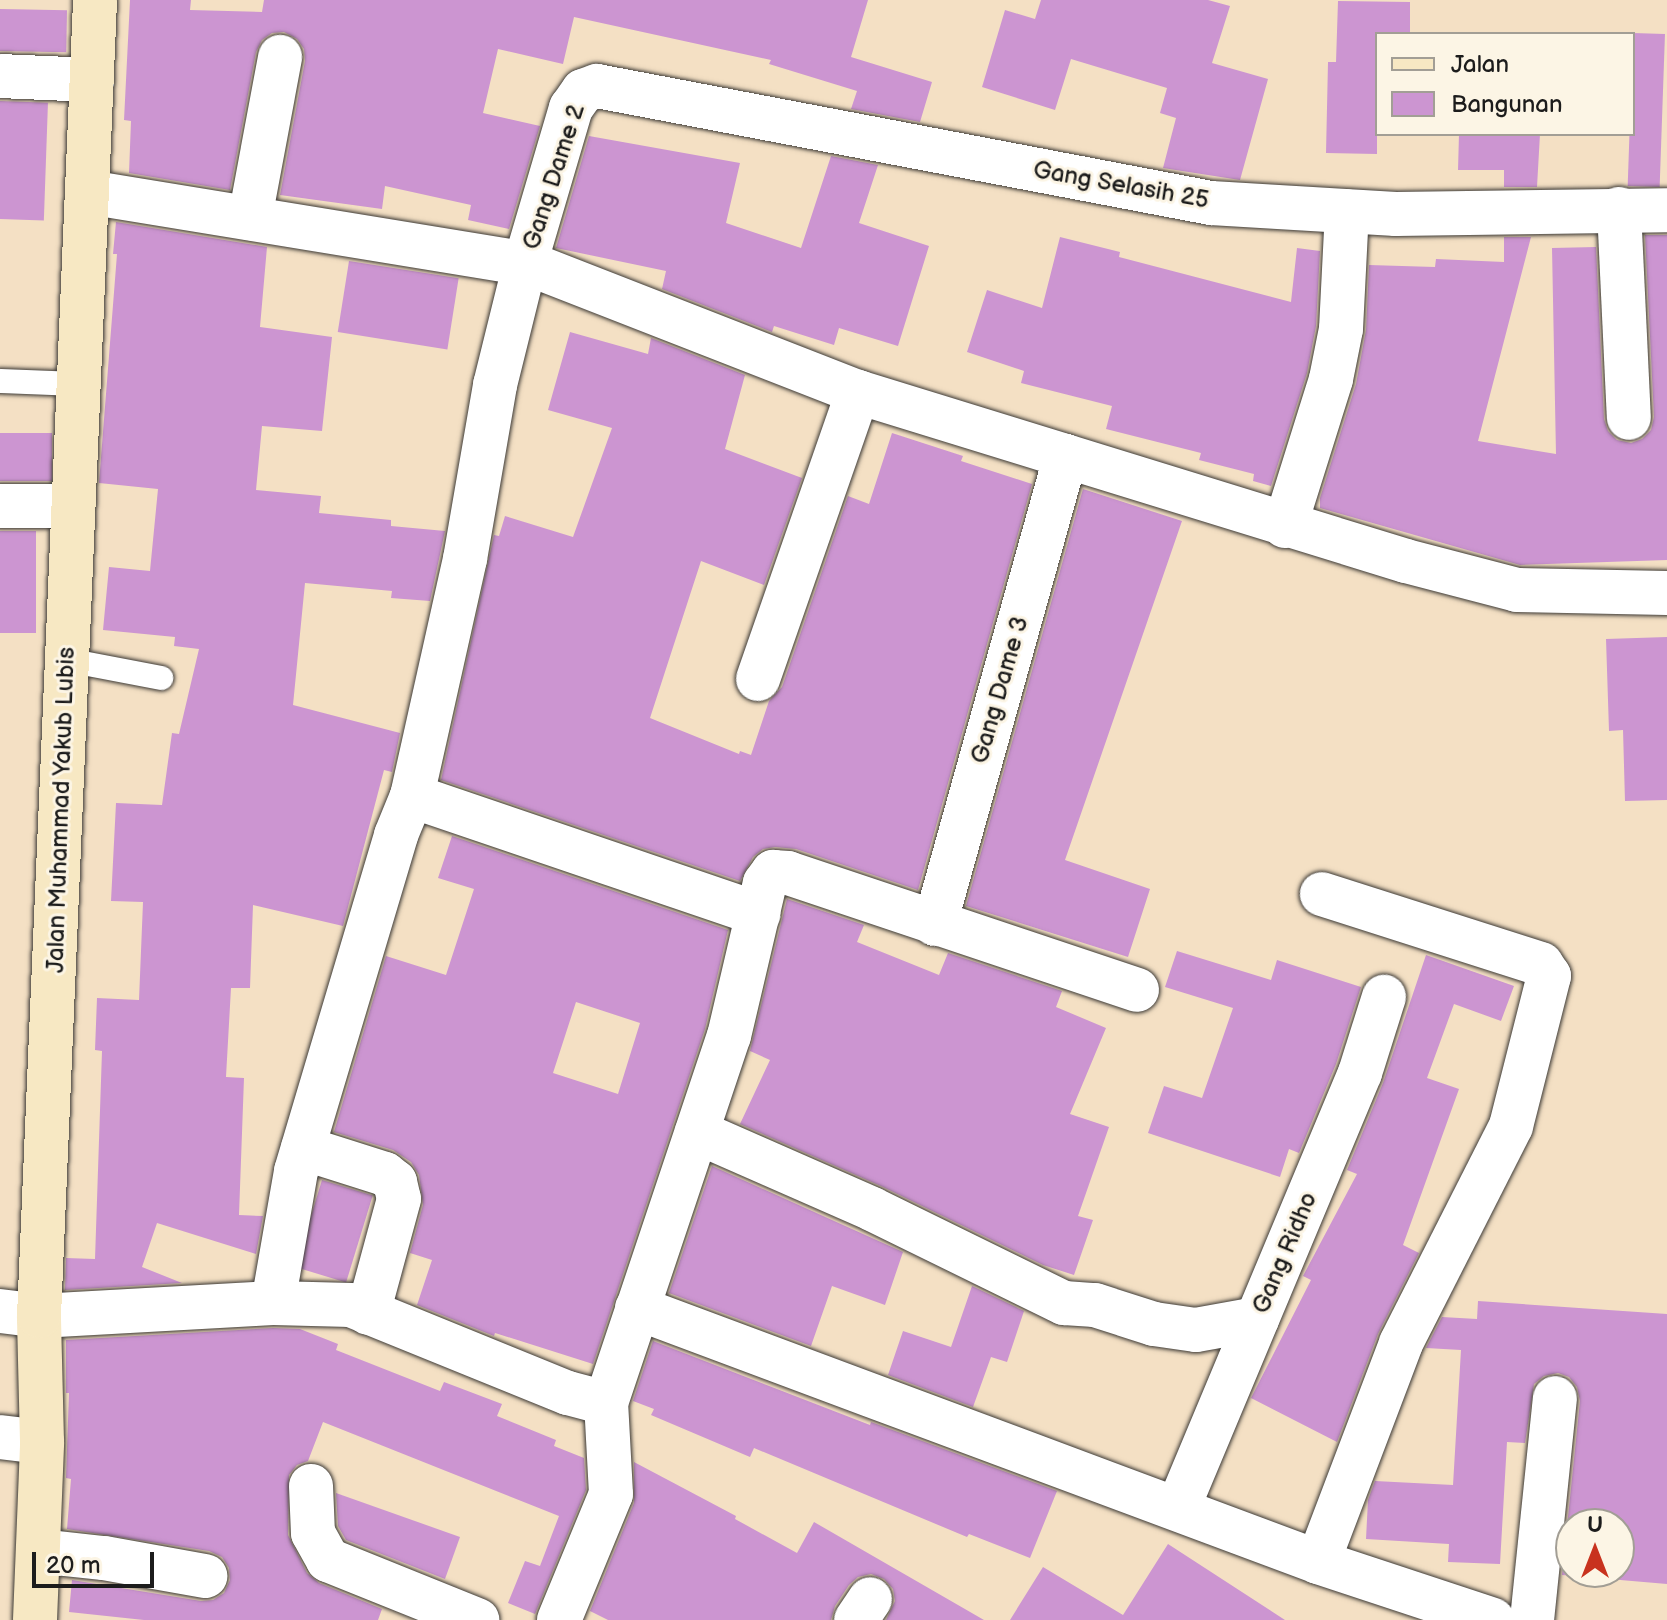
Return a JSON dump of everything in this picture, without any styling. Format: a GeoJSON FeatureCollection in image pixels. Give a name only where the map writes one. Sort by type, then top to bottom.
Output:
{"type":"FeatureCollection","features":[{"type":"Feature","properties":{"kind":"main road","name":"Jalan Muhammad Yakub Lubis"},"geometry":{"type":"LineString","coordinates":[[35,1620],[42,1442],[20,1314],[67,660],[95,0]]}},
{"type":"Feature","properties":{"kind":"street"},"geometry":{"type":"LineString","coordinates":[[250,218],[280,57]]}},
{"type":"Feature","properties":{"kind":"street"},"geometry":{"type":"LineString","coordinates":[[0,76],[92,80]]}},
{"type":"Feature","properties":{"kind":"street","name":"Gang Selasih 25"},"geometry":{"type":"LineString","coordinates":[[583,91],[597,86],[1211,203],[1396,214],[1667,210]]}},
{"type":"Feature","properties":{"kind":"street","name":"Gang Dame 2"},"geometry":{"type":"LineString","coordinates":[[273,1303],[303,1148],[396,835],[412,796],[465,559],[495,385],[525,264],[571,108],[583,91]]}},
{"type":"Feature","properties":{"kind":"street"},"geometry":{"type":"LineString","coordinates":[[88,192],[525,264],[858,392],[1285,526],[1517,590],[1595,595],[1667,593]]}},
{"type":"Feature","properties":{"kind":"street"},"geometry":{"type":"LineString","coordinates":[[1619,209],[1629,418]]}},
{"type":"Feature","properties":{"kind":"street"},"geometry":{"type":"LineString","coordinates":[[1285,526],[1331,379],[1341,329],[1347,211]]}},
{"type":"Feature","properties":{"kind":"street"},"geometry":{"type":"LineString","coordinates":[[758,679],[858,392]]}},
{"type":"Feature","properties":{"kind":"street","name":"Gang Dame 3"},"geometry":{"type":"LineString","coordinates":[[935,924],[1066,456]]}},
{"type":"Feature","properties":{"kind":"street"},"geometry":{"type":"LineString","coordinates":[[0,506],[73,506]]}},
{"type":"Feature","properties":{"kind":"street"},"geometry":{"type":"LineString","coordinates":[[412,796],[758,914]]}},
{"type":"Feature","properties":{"kind":"street"},"geometry":{"type":"LineString","coordinates":[[559,1620],[611,1494],[606,1403],[729,1036],[765,883],[773,872],[788,873],[1137,990]]}},
{"type":"Feature","properties":{"kind":"street"},"geometry":{"type":"LineString","coordinates":[[1318,1562],[1401,1343],[1511,1126],[1549,976],[1541,964],[1322,894]]}},
{"type":"Feature","properties":{"kind":"street","name":"Gang Ridho"},"geometry":{"type":"LineString","coordinates":[[1178,1508],[1360,1073],[1384,997]]}},
{"type":"Feature","properties":{"kind":"street"},"geometry":{"type":"LineString","coordinates":[[697,1132],[872,1209],[1064,1303],[1095,1305],[1196,1330],[1257,1319]]}},
{"type":"Feature","properties":{"kind":"street"},"geometry":{"type":"LineString","coordinates":[[303,1148],[385,1174],[395,1182],[399,1199],[368,1313]]}},
{"type":"Feature","properties":{"kind":"street"},"geometry":{"type":"LineString","coordinates":[[20,1314],[273,1303],[351,1305],[568,1393],[606,1403]]}},
{"type":"Feature","properties":{"kind":"street"},"geometry":{"type":"LineString","coordinates":[[637,1308],[1318,1562],[1493,1620]]}},
{"type":"Feature","properties":{"kind":"street"},"geometry":{"type":"LineString","coordinates":[[1532,1620],[1555,1398]]}},
{"type":"Feature","properties":{"kind":"street"},"geometry":{"type":"LineString","coordinates":[[0,1437],[42,1442]]}},
{"type":"Feature","properties":{"kind":"street"},"geometry":{"type":"LineString","coordinates":[[311,1486],[313,1533],[328,1560],[477,1620]]}},
{"type":"Feature","properties":{"kind":"street"},"geometry":{"type":"LineString","coordinates":[[38,1551],[104,1558],[205,1576]]}},
{"type":"Feature","properties":{"kind":"lane"},"geometry":{"type":"LineString","coordinates":[[0,381],[78,384]]}},
{"type":"Feature","properties":{"kind":"lane"},"geometry":{"type":"LineString","coordinates":[[67,660],[161,678]]}},
{"type":"Feature","properties":{"kind":"building"},"geometry":{"type":"Polygon","coordinates":[[[130,0],[191,0],[190,10],[262,12],[264,0],[868,0],[851,57],[932,82],[920,122],[851,109],[857,91],[769,64],[771,60],[574,17],[563,64],[498,49],[483,113],[540,126],[509,229],[468,220],[471,205],[385,186],[382,209],[280,195],[305,61],[304,49],[297,39],[284,32],[272,33],[262,40],[256,52],[230,190],[129,173],[131,121],[124,120],[130,0]]]}},
{"type":"Feature","properties":{"kind":"building"},"geometry":{"type":"Polygon","coordinates":[[[1041,0],[1208,0],[1230,6],[1212,63],[1268,79],[1240,180],[1163,168],[1176,118],[1160,113],[1167,88],[1071,59],[1055,110],[982,87],[1005,10],[1035,19],[1041,0]]]}},
{"type":"Feature","properties":{"kind":"building"},"geometry":{"type":"Polygon","coordinates":[[[1338,1],[1410,2],[1410,32],[1375,32],[1377,154],[1326,153],[1328,62],[1336,62],[1338,1]]]}},
{"type":"Feature","properties":{"kind":"building"},"geometry":{"type":"Polygon","coordinates":[[[0,9],[67,10],[66,52],[0,51],[0,9]]]}},
{"type":"Feature","properties":{"kind":"building"},"geometry":{"type":"Polygon","coordinates":[[[1635,33],[1665,34],[1660,187],[1628,186],[1629,136],[1635,136],[1635,33]]]}},
{"type":"Feature","properties":{"kind":"building"},"geometry":{"type":"Polygon","coordinates":[[[0,101],[48,103],[44,221],[0,219],[0,101]]]}},
{"type":"Feature","properties":{"kind":"building"},"geometry":{"type":"Polygon","coordinates":[[[589,136],[740,163],[726,223],[801,248],[831,156],[878,165],[859,223],[929,246],[898,346],[839,328],[834,345],[774,326],[772,332],[662,289],[666,271],[556,248],[589,136]]]}},
{"type":"Feature","properties":{"kind":"building"},"geometry":{"type":"Polygon","coordinates":[[[1459,136],[1540,136],[1537,187],[1504,187],[1504,170],[1458,170],[1459,136]]]}},
{"type":"Feature","properties":{"kind":"building"},"geometry":{"type":"Polygon","coordinates":[[[116,222],[267,247],[260,327],[332,337],[322,431],[262,426],[256,490],[321,496],[319,513],[391,520],[391,526],[445,531],[430,601],[391,598],[392,591],[305,583],[293,705],[400,733],[392,772],[384,770],[343,926],[253,905],[250,988],[231,988],[226,1077],[244,1078],[239,1215],[263,1216],[256,1254],[157,1223],[142,1267],[182,1283],[65,1290],[66,1258],[95,1259],[102,1051],[95,1050],[97,998],[139,1000],[143,902],[111,901],[116,803],[162,805],[172,733],[179,734],[199,649],[174,646],[175,637],[103,630],[109,567],[150,571],[158,489],[99,483],[117,254],[113,254],[116,222]]]}},
{"type":"Feature","properties":{"kind":"building"},"geometry":{"type":"Polygon","coordinates":[[[1645,235],[1667,235],[1667,560],[1520,565],[1320,508],[1320,498],[1356,384],[1366,330],[1369,265],[1435,267],[1436,259],[1504,262],[1504,237],[1531,237],[1478,441],[1556,454],[1552,248],[1596,247],[1604,419],[1608,431],[1617,440],[1631,443],[1642,439],[1651,430],[1654,417],[1645,235]]]}},
{"type":"Feature","properties":{"kind":"building"},"geometry":{"type":"Polygon","coordinates":[[[1060,237],[1120,252],[1119,257],[1291,302],[1297,248],[1320,251],[1316,326],[1307,373],[1271,486],[1253,481],[1254,474],[1199,460],[1201,453],[1106,429],[1112,406],[1021,383],[1024,371],[967,352],[987,290],[1042,308],[1060,237]]]}},
{"type":"Feature","properties":{"kind":"building"},"geometry":{"type":"Polygon","coordinates":[[[349,261],[459,278],[447,349],[338,332],[349,261]]]}},
{"type":"Feature","properties":{"kind":"building"},"geometry":{"type":"Polygon","coordinates":[[[570,332],[648,354],[651,338],[745,375],[725,449],[802,478],[764,585],[701,561],[650,718],[739,754],[740,751],[751,755],[769,701],[782,687],[848,496],[869,504],[892,433],[963,456],[961,461],[1032,484],[918,890],[796,849],[775,847],[763,849],[753,857],[740,881],[441,780],[494,535],[499,536],[505,516],[573,537],[612,428],[548,410],[570,332]]]}},
{"type":"Feature","properties":{"kind":"building"},"geometry":{"type":"Polygon","coordinates":[[[0,433],[52,433],[52,481],[0,481],[0,433]]]}},
{"type":"Feature","properties":{"kind":"building"},"geometry":{"type":"Polygon","coordinates":[[[1083,489],[1182,521],[1065,860],[1150,889],[1128,957],[966,906],[1083,489]]]}},
{"type":"Feature","properties":{"kind":"building"},"geometry":{"type":"Polygon","coordinates":[[[0,531],[36,531],[36,633],[0,633],[0,531]]]}},
{"type":"Feature","properties":{"kind":"building"},"geometry":{"type":"Polygon","coordinates":[[[1667,637],[1667,800],[1625,801],[1623,730],[1609,731],[1606,639],[1667,637]]]}},
{"type":"Feature","properties":{"kind":"building"},"geometry":{"type":"Polygon","coordinates":[[[452,836],[728,930],[705,1029],[593,1364],[495,1333],[494,1336],[417,1305],[432,1260],[410,1253],[423,1205],[419,1175],[411,1162],[393,1150],[334,1132],[386,956],[446,975],[474,889],[438,878],[452,836]],[[576,1002],[553,1073],[618,1094],[640,1023],[576,1002]]]}},
{"type":"Feature","properties":{"kind":"building"},"geometry":{"type":"Polygon","coordinates":[[[787,899],[864,925],[857,942],[939,975],[948,953],[1062,991],[1056,1007],[1106,1028],[1070,1114],[1109,1127],[1078,1216],[1093,1220],[1074,1275],[1043,1265],[883,1187],[740,1124],[770,1060],[750,1051],[787,899]]]}},
{"type":"Feature","properties":{"kind":"building"},"geometry":{"type":"Polygon","coordinates":[[[1177,951],[1271,980],[1277,960],[1361,987],[1336,1064],[1299,1153],[1289,1149],[1280,1177],[1148,1133],[1164,1086],[1202,1098],[1233,1008],[1165,987],[1177,951]]]}},
{"type":"Feature","properties":{"kind":"building"},"geometry":{"type":"Polygon","coordinates":[[[1426,955],[1514,986],[1501,1021],[1454,1004],[1427,1078],[1459,1089],[1403,1245],[1419,1253],[1378,1334],[1337,1442],[1251,1398],[1311,1280],[1303,1276],[1357,1174],[1347,1170],[1383,1083],[1426,955]]]}},
{"type":"Feature","properties":{"kind":"building"},"geometry":{"type":"Polygon","coordinates":[[[712,1166],[903,1252],[885,1305],[832,1286],[811,1346],[669,1293],[712,1166]]]}},
{"type":"Feature","properties":{"kind":"building"},"geometry":{"type":"Polygon","coordinates":[[[322,1180],[373,1195],[346,1283],[295,1267],[322,1180]]]}},
{"type":"Feature","properties":{"kind":"building"},"geometry":{"type":"Polygon","coordinates":[[[972,1286],[1024,1311],[1007,1362],[991,1357],[973,1407],[888,1375],[903,1331],[951,1347],[972,1286]]]}},
{"type":"Feature","properties":{"kind":"building"},"geometry":{"type":"Polygon","coordinates":[[[1478,1301],[1667,1314],[1667,1584],[1635,1581],[1635,1508],[1569,1508],[1580,1401],[1577,1387],[1569,1377],[1558,1373],[1544,1376],[1534,1384],[1525,1443],[1507,1442],[1500,1564],[1448,1562],[1449,1544],[1366,1539],[1368,1500],[1375,1481],[1453,1485],[1461,1350],[1426,1348],[1442,1317],[1477,1319],[1478,1301]]]}},
{"type":"Feature","properties":{"kind":"building"},"geometry":{"type":"Polygon","coordinates":[[[300,1329],[338,1344],[336,1350],[440,1391],[444,1382],[502,1404],[497,1416],[556,1440],[554,1446],[584,1458],[586,1490],[535,1614],[508,1603],[525,1561],[540,1566],[559,1516],[323,1422],[308,1461],[297,1465],[289,1475],[288,1535],[307,1573],[319,1583],[382,1609],[378,1620],[144,1620],[69,1612],[72,1580],[201,1601],[213,1600],[224,1593],[230,1580],[229,1568],[222,1557],[209,1551],[67,1529],[71,1479],[66,1478],[69,1393],[66,1393],[66,1340],[300,1329]]]}},
{"type":"Feature","properties":{"kind":"building"},"geometry":{"type":"Polygon","coordinates":[[[653,1341],[870,1425],[871,1422],[1057,1491],[1030,1558],[969,1534],[967,1537],[754,1448],[750,1457],[651,1415],[654,1409],[633,1401],[653,1341]]]}},
{"type":"Feature","properties":{"kind":"building"},"geometry":{"type":"Polygon","coordinates":[[[634,1462],[736,1516],[735,1519],[797,1553],[814,1522],[984,1620],[886,1620],[895,1601],[893,1589],[884,1579],[871,1574],[858,1577],[849,1585],[835,1606],[831,1620],[608,1620],[590,1611],[634,1503],[634,1462]]]}},
{"type":"Feature","properties":{"kind":"building"},"geometry":{"type":"Polygon","coordinates":[[[336,1493],[460,1537],[445,1579],[346,1540],[338,1526],[336,1493]]]}},
{"type":"Feature","properties":{"kind":"building"},"geometry":{"type":"Polygon","coordinates":[[[1168,1544],[1285,1620],[1010,1620],[1043,1567],[1123,1615],[1168,1544]]]}}]}
